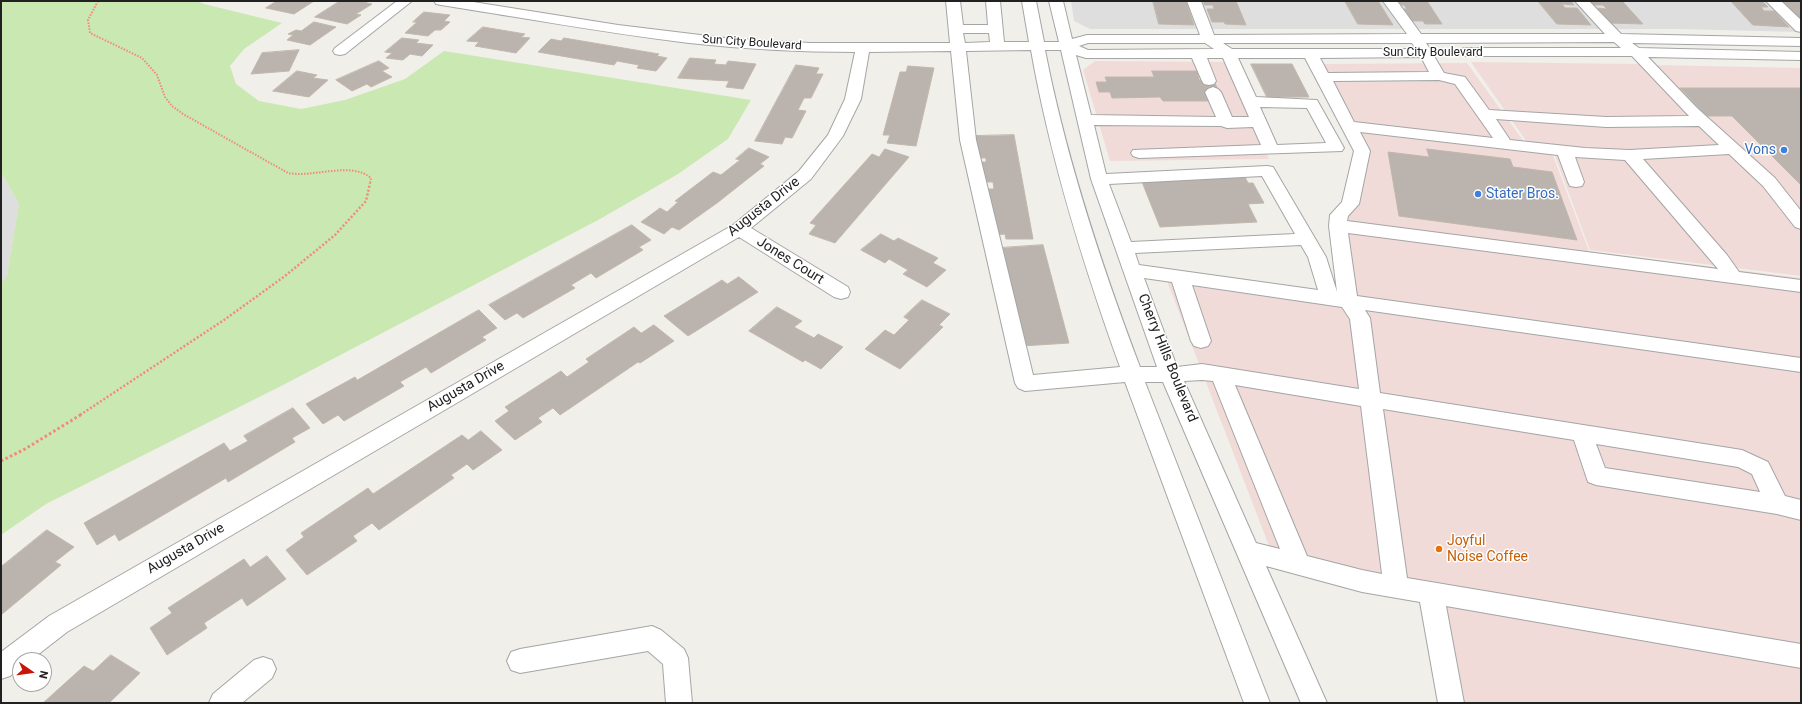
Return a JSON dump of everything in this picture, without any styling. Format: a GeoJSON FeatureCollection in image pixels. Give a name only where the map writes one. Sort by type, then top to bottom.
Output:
{"type":"FeatureCollection","features":[{"type":"Feature","properties":{"kind":"street"},"geometry":{"type":"LineString","coordinates":[[340,51],[405,1]]}},
{"type":"Feature","properties":{"kind":"street","name":"Sun City Boulevard"},"geometry":{"type":"LineString","coordinates":[[441,1],[668,36],[725,42],[792,46],[1066,46],[1087,39],[1617,38],[1801,42]]}},
{"type":"Feature","properties":{"kind":"street"},"geometry":{"type":"LineString","coordinates":[[953,1],[968,140],[1025,383],[1131,374],[1171,375],[1202,372],[1742,458],[1760,468],[1777,504]]}},
{"type":"Feature","properties":{"kind":"street"},"geometry":{"type":"LineString","coordinates":[[993,1],[997,46]]}},
{"type":"Feature","properties":{"kind":"street"},"geometry":{"type":"LineString","coordinates":[[1029,1],[1036,46],[1062,159],[1110,316],[1257,703]]}},
{"type":"Feature","properties":{"kind":"street","name":"Cherry Hills Boulevard"},"geometry":{"type":"LineString","coordinates":[[1056,1],[1099,178],[1132,270],[1171,375],[1314,703]]}},
{"type":"Feature","properties":{"kind":"street"},"geometry":{"type":"LineString","coordinates":[[1194,1],[1210,39],[1229,54],[1271,150]]}},
{"type":"Feature","properties":{"kind":"street"},"geometry":{"type":"LineString","coordinates":[[1390,1],[1417,39],[1439,76]]}},
{"type":"Feature","properties":{"kind":"street"},"geometry":{"type":"LineString","coordinates":[[1582,1],[1617,38],[1636,52],[1703,121],[1769,182],[1801,223]]}},
{"type":"Feature","properties":{"kind":"street"},"geometry":{"type":"LineString","coordinates":[[1773,1],[1801,28]]}},
{"type":"Feature","properties":{"kind":"street"},"geometry":{"type":"LineString","coordinates":[[955,29],[996,29]]}},
{"type":"Feature","properties":{"kind":"street","name":"Sun City Boulevard"},"geometry":{"type":"LineString","coordinates":[[1066,46],[1086,54],[1636,52],[1801,56]]}},
{"type":"Feature","properties":{"kind":"street","name":"Augusta Drive"},"geometry":{"type":"LineString","coordinates":[[1,667],[58,624],[739,229],[805,175],[835,136],[853,99],[863,47]]}},
{"type":"Feature","properties":{"kind":"street"},"geometry":{"type":"LineString","coordinates":[[1310,53],[1362,151],[1350,204],[1339,215],[1339,300]]}},
{"type":"Feature","properties":{"kind":"street"},"geometry":{"type":"LineString","coordinates":[[1198,54],[1227,123]]}},
{"type":"Feature","properties":{"kind":"street"},"geometry":{"type":"LineString","coordinates":[[1323,77],[1439,76],[1460,80],[1505,144]]}},
{"type":"Feature","properties":{"kind":"street"},"geometry":{"type":"LineString","coordinates":[[1139,153],[1336,148],[1312,103],[1250,102]]}},
{"type":"Feature","properties":{"kind":"street"},"geometry":{"type":"LineString","coordinates":[[1484,114],[1606,122],[1703,121]]}},
{"type":"Feature","properties":{"kind":"street"},"geometry":{"type":"LineString","coordinates":[[1085,120],[1227,123],[1259,122]]}},
{"type":"Feature","properties":{"kind":"street"},"geometry":{"type":"LineString","coordinates":[[1349,126],[1584,154],[1630,155],[1734,149]]}},
{"type":"Feature","properties":{"kind":"street"},"geometry":{"type":"LineString","coordinates":[[1565,151],[1576,182]]}},
{"type":"Feature","properties":{"kind":"street"},"geometry":{"type":"LineString","coordinates":[[1630,155],[1721,259],[1732,276]]}},
{"type":"Feature","properties":{"kind":"street"},"geometry":{"type":"LineString","coordinates":[[1099,178],[1267,171],[1317,258],[1339,300],[1360,318],[1396,587]]}},
{"type":"Feature","properties":{"kind":"street"},"geometry":{"type":"LineString","coordinates":[[1338,226],[1801,286]]}},
{"type":"Feature","properties":{"kind":"street","name":"Jones Court"},"geometry":{"type":"LineString","coordinates":[[739,229],[841,292]]}},
{"type":"Feature","properties":{"kind":"street"},"geometry":{"type":"LineString","coordinates":[[1124,248],[1306,239]]}},
{"type":"Feature","properties":{"kind":"street"},"geometry":{"type":"LineString","coordinates":[[1132,270],[1801,365]]}},
{"type":"Feature","properties":{"kind":"street"},"geometry":{"type":"LineString","coordinates":[[1180,277],[1200,341]]}},
{"type":"Feature","properties":{"kind":"street"},"geometry":{"type":"LineString","coordinates":[[1221,375],[1298,564]]}},
{"type":"Feature","properties":{"kind":"street"},"geometry":{"type":"LineString","coordinates":[[1582,433],[1596,476],[1777,504],[1801,510]]}},
{"type":"Feature","properties":{"kind":"street"},"geometry":{"type":"LineString","coordinates":[[1248,551],[1362,581],[1801,656]]}},
{"type":"Feature","properties":{"kind":"street"},"geometry":{"type":"LineString","coordinates":[[1431,593],[1451,703]]}},
{"type":"Feature","properties":{"kind":"street"},"geometry":{"type":"LineString","coordinates":[[520,661],[652,638],[675,658],[678,703]]}},
{"type":"Feature","properties":{"kind":"street"},"geometry":{"type":"LineString","coordinates":[[222,703],[263,669]]}},
{"type":"Feature","properties":{"kind":"path"},"geometry":{"type":"LineString","coordinates":[[1,462],[25,449],[192,343],[272,286],[310,257],[339,232],[357,213],[372,187],[372,180],[370,176],[360,172],[348,170],[303,175],[288,173],[182,114],[164,97],[157,75],[142,58],[90,33],[86,26],[87,18],[98,1]]}},
{"type":"Feature","properties":{"kind":"shaded area"},"geometry":{"type":"Polygon","coordinates":[[[1071,1],[1801,1],[1801,32],[1678,29],[1090,29],[1074,21],[1071,1]]]}},
{"type":"Feature","properties":{"kind":"shaded area"},"geometry":{"type":"Polygon","coordinates":[[[1095,61],[1227,62],[1269,159],[1110,161],[1083,70],[1095,61]]]}},
{"type":"Feature","properties":{"kind":"shaded area"},"geometry":{"type":"Polygon","coordinates":[[[1471,62],[1641,64],[1763,183],[1801,232],[1801,276],[1590,250],[1552,148],[1529,145],[1471,62]]]}},
{"type":"Feature","properties":{"kind":"shaded area"},"geometry":{"type":"Polygon","coordinates":[[[1467,63],[1530,150],[1552,153],[1589,251],[1801,278],[1801,703],[1461,703],[1437,585],[1271,551],[1167,281],[1358,307],[1346,218],[1357,207],[1368,151],[1322,64],[1467,63]]]}},
{"type":"Feature","properties":{"kind":"shaded area"},"geometry":{"type":"Polygon","coordinates":[[[1653,65],[1801,68],[1801,216],[1673,87],[1653,65]]]}},
{"type":"Feature","properties":{"kind":"shaded area"},"geometry":{"type":"Polygon","coordinates":[[[1,172],[19,204],[7,276],[1,282],[1,172]]]}},
{"type":"Feature","properties":{"kind":"green space"},"geometry":{"type":"Polygon","coordinates":[[[1,1],[197,1],[282,23],[244,49],[230,66],[236,84],[259,101],[301,109],[345,100],[405,79],[444,51],[751,100],[728,139],[678,174],[600,219],[285,384],[46,504],[1,535],[1,282],[7,276],[19,204],[1,172],[1,1]]]}},
{"type":"Feature","properties":{"kind":"building"},"geometry":{"type":"Polygon","coordinates":[[[277,1],[314,1],[294,14],[266,8],[277,1]]]}},
{"type":"Feature","properties":{"kind":"building"},"geometry":{"type":"Polygon","coordinates":[[[340,1],[359,1],[372,4],[356,14],[361,15],[347,24],[315,17],[340,1]]]}},
{"type":"Feature","properties":{"kind":"building"},"geometry":{"type":"Polygon","coordinates":[[[1153,1],[1186,1],[1194,25],[1159,24],[1153,1]]]}},
{"type":"Feature","properties":{"kind":"building"},"geometry":{"type":"Polygon","coordinates":[[[1203,1],[1236,1],[1246,25],[1212,22],[1207,9],[1214,9],[1213,5],[1205,5],[1203,1]]]}},
{"type":"Feature","properties":{"kind":"building"},"geometry":{"type":"Polygon","coordinates":[[[1345,1],[1378,1],[1393,25],[1358,24],[1345,1]]]}},
{"type":"Feature","properties":{"kind":"building"},"geometry":{"type":"Polygon","coordinates":[[[1394,1],[1427,1],[1442,24],[1425,24],[1423,21],[1410,21],[1402,9],[1407,9],[1404,5],[1396,5],[1394,1]]]}},
{"type":"Feature","properties":{"kind":"building"},"geometry":{"type":"Polygon","coordinates":[[[1538,1],[1571,1],[1574,5],[1562,4],[1565,8],[1577,8],[1591,25],[1557,24],[1538,1]]]}},
{"type":"Feature","properties":{"kind":"building"},"geometry":{"type":"Polygon","coordinates":[[[1588,1],[1622,1],[1643,24],[1608,23],[1595,8],[1607,9],[1603,5],[1591,5],[1588,1]]]}},
{"type":"Feature","properties":{"kind":"building"},"geometry":{"type":"Polygon","coordinates":[[[1731,1],[1762,1],[1768,7],[1761,7],[1764,11],[1774,11],[1789,27],[1753,25],[1731,1]]]}},
{"type":"Feature","properties":{"kind":"building"},"geometry":{"type":"Polygon","coordinates":[[[1781,1],[1801,1],[1801,21],[1781,1]]]}},
{"type":"Feature","properties":{"kind":"building"},"geometry":{"type":"Polygon","coordinates":[[[424,12],[450,15],[444,21],[450,22],[441,30],[435,30],[428,36],[405,33],[417,22],[413,22],[424,12]]]}},
{"type":"Feature","properties":{"kind":"building"},"geometry":{"type":"Polygon","coordinates":[[[314,22],[336,27],[310,45],[287,40],[293,35],[288,34],[296,30],[301,31],[314,22]]]}},
{"type":"Feature","properties":{"kind":"building"},"geometry":{"type":"Polygon","coordinates":[[[483,27],[525,34],[521,37],[530,38],[516,53],[475,46],[479,42],[467,41],[483,27]]]}},
{"type":"Feature","properties":{"kind":"building"},"geometry":{"type":"Polygon","coordinates":[[[402,38],[419,40],[416,43],[433,45],[422,56],[410,54],[403,60],[386,58],[392,53],[385,52],[402,38]]]}},
{"type":"Feature","properties":{"kind":"building"},"geometry":{"type":"Polygon","coordinates":[[[564,38],[659,54],[657,56],[667,58],[656,71],[637,68],[639,65],[617,61],[614,65],[538,52],[551,39],[561,41],[564,38]]]}},
{"type":"Feature","properties":{"kind":"building"},"geometry":{"type":"Polygon","coordinates":[[[299,50],[289,71],[251,74],[262,53],[299,50]]]}},
{"type":"Feature","properties":{"kind":"building"},"geometry":{"type":"Polygon","coordinates":[[[690,58],[716,60],[714,64],[726,65],[728,61],[756,64],[743,89],[726,87],[729,81],[678,78],[690,58]]]}},
{"type":"Feature","properties":{"kind":"building"},"geometry":{"type":"Polygon","coordinates":[[[379,61],[389,68],[382,71],[392,77],[371,87],[367,84],[352,91],[336,80],[379,61]]]}},
{"type":"Feature","properties":{"kind":"building"},"geometry":{"type":"Polygon","coordinates":[[[1251,64],[1292,64],[1309,97],[1267,97],[1251,64]]]}},
{"type":"Feature","properties":{"kind":"building"},"geometry":{"type":"Polygon","coordinates":[[[796,65],[819,68],[816,74],[823,74],[811,98],[804,98],[798,110],[806,111],[792,138],[785,137],[782,144],[755,141],[796,65]]]}},
{"type":"Feature","properties":{"kind":"building"},"geometry":{"type":"Polygon","coordinates":[[[908,66],[934,68],[916,146],[887,143],[890,135],[883,135],[900,72],[906,72],[908,66]]]}},
{"type":"Feature","properties":{"kind":"building"},"geometry":{"type":"Polygon","coordinates":[[[297,71],[317,75],[313,78],[328,80],[309,97],[273,91],[297,71]]]}},
{"type":"Feature","properties":{"kind":"building"},"geometry":{"type":"Polygon","coordinates":[[[1152,71],[1197,71],[1199,80],[1214,81],[1219,92],[1204,92],[1208,101],[1163,101],[1160,97],[1112,98],[1110,92],[1099,92],[1096,82],[1107,82],[1105,77],[1154,77],[1152,71]]]}},
{"type":"Feature","properties":{"kind":"building","name":"Vons"},"geometry":{"type":"Polygon","coordinates":[[[1680,88],[1801,88],[1801,185],[1732,116],[1707,116],[1680,88]]]}},
{"type":"Feature","properties":{"kind":"building"},"geometry":{"type":"Polygon","coordinates":[[[1014,135],[1033,239],[1006,239],[1005,234],[995,235],[987,189],[994,189],[993,182],[983,182],[980,162],[986,162],[986,158],[977,158],[974,136],[1014,135]]]}},
{"type":"Feature","properties":{"kind":"building"},"geometry":{"type":"Polygon","coordinates":[[[749,148],[769,157],[760,164],[764,166],[717,203],[679,230],[672,227],[664,234],[641,222],[660,208],[667,212],[678,202],[675,201],[713,172],[721,175],[740,160],[736,159],[749,148]]]}},
{"type":"Feature","properties":{"kind":"building"},"geometry":{"type":"Polygon","coordinates":[[[885,149],[909,157],[835,243],[809,234],[816,225],[810,223],[872,154],[879,157],[885,149]]]}},
{"type":"Feature","properties":{"kind":"building","name":"Stater Bros."},"geometry":{"type":"Polygon","coordinates":[[[1427,149],[1510,159],[1513,167],[1552,172],[1577,240],[1399,216],[1388,152],[1429,157],[1427,149]]]}},
{"type":"Feature","properties":{"kind":"building"},"geometry":{"type":"Polygon","coordinates":[[[1245,177],[1248,183],[1253,183],[1264,203],[1248,204],[1257,222],[1160,227],[1142,182],[1245,177]]]}},
{"type":"Feature","properties":{"kind":"building"},"geometry":{"type":"Polygon","coordinates":[[[632,225],[651,240],[639,247],[643,250],[596,278],[591,273],[571,285],[575,288],[523,318],[517,313],[505,320],[489,305],[632,225]]]}},
{"type":"Feature","properties":{"kind":"building"},"geometry":{"type":"Polygon","coordinates":[[[881,234],[894,241],[898,238],[938,258],[933,263],[946,270],[927,287],[903,274],[908,270],[889,259],[885,263],[861,250],[881,234]]]}},
{"type":"Feature","properties":{"kind":"building"},"geometry":{"type":"Polygon","coordinates":[[[1043,245],[1069,343],[1022,346],[1000,248],[1043,245]]]}},
{"type":"Feature","properties":{"kind":"building"},"geometry":{"type":"Polygon","coordinates":[[[739,277],[758,292],[688,336],[664,316],[722,280],[727,284],[739,277]]]}},
{"type":"Feature","properties":{"kind":"building"},"geometry":{"type":"Polygon","coordinates":[[[922,300],[950,314],[939,325],[943,327],[900,369],[865,349],[885,330],[894,335],[909,320],[904,317],[922,300]]]}},
{"type":"Feature","properties":{"kind":"building"},"geometry":{"type":"Polygon","coordinates":[[[777,307],[802,321],[794,327],[814,338],[818,334],[843,347],[821,369],[805,360],[803,362],[749,331],[777,307]]]}},
{"type":"Feature","properties":{"kind":"building"},"geometry":{"type":"Polygon","coordinates":[[[479,310],[497,328],[482,337],[486,340],[431,373],[426,367],[400,382],[404,386],[344,421],[338,415],[323,424],[306,404],[355,377],[357,380],[479,310]]]}},
{"type":"Feature","properties":{"kind":"building"},"geometry":{"type":"Polygon","coordinates":[[[654,325],[674,341],[640,363],[638,362],[560,415],[553,408],[538,418],[542,422],[515,440],[495,421],[509,411],[505,407],[561,371],[567,377],[589,362],[586,359],[634,327],[641,333],[654,325]]]}},
{"type":"Feature","properties":{"kind":"building"},"geometry":{"type":"Polygon","coordinates":[[[293,408],[310,428],[292,438],[295,442],[228,482],[226,478],[119,541],[115,534],[97,545],[84,523],[224,443],[230,451],[248,441],[244,436],[293,408]]]}},
{"type":"Feature","properties":{"kind":"building"},"geometry":{"type":"Polygon","coordinates":[[[481,431],[502,450],[473,470],[467,464],[451,475],[454,478],[379,530],[372,523],[353,536],[357,541],[307,575],[286,550],[304,537],[301,533],[368,488],[373,494],[462,435],[468,440],[481,431]]]}},
{"type":"Feature","properties":{"kind":"building"},"geometry":{"type":"Polygon","coordinates":[[[47,530],[74,547],[55,562],[61,565],[1,615],[1,567],[47,530]]]}},
{"type":"Feature","properties":{"kind":"building"},"geometry":{"type":"Polygon","coordinates":[[[267,556],[286,579],[247,606],[242,598],[204,623],[207,628],[167,655],[150,628],[172,613],[168,608],[244,559],[250,567],[267,556]]]}},
{"type":"Feature","properties":{"kind":"building"},"geometry":{"type":"Polygon","coordinates":[[[111,655],[140,673],[109,703],[43,703],[84,666],[93,671],[111,655]]]}},
{"type":"Feature","properties":{"kind":"place","name":"Vons"},"geometry":{"type":"Point","coordinates":[1784,150]}},
{"type":"Feature","properties":{"kind":"place","name":"Stater Bros."},"geometry":{"type":"Point","coordinates":[1478,194]}},
{"type":"Feature","properties":{"kind":"place","name":"Joyful Noise Coffee"},"geometry":{"type":"Point","coordinates":[1439,549]}}]}
